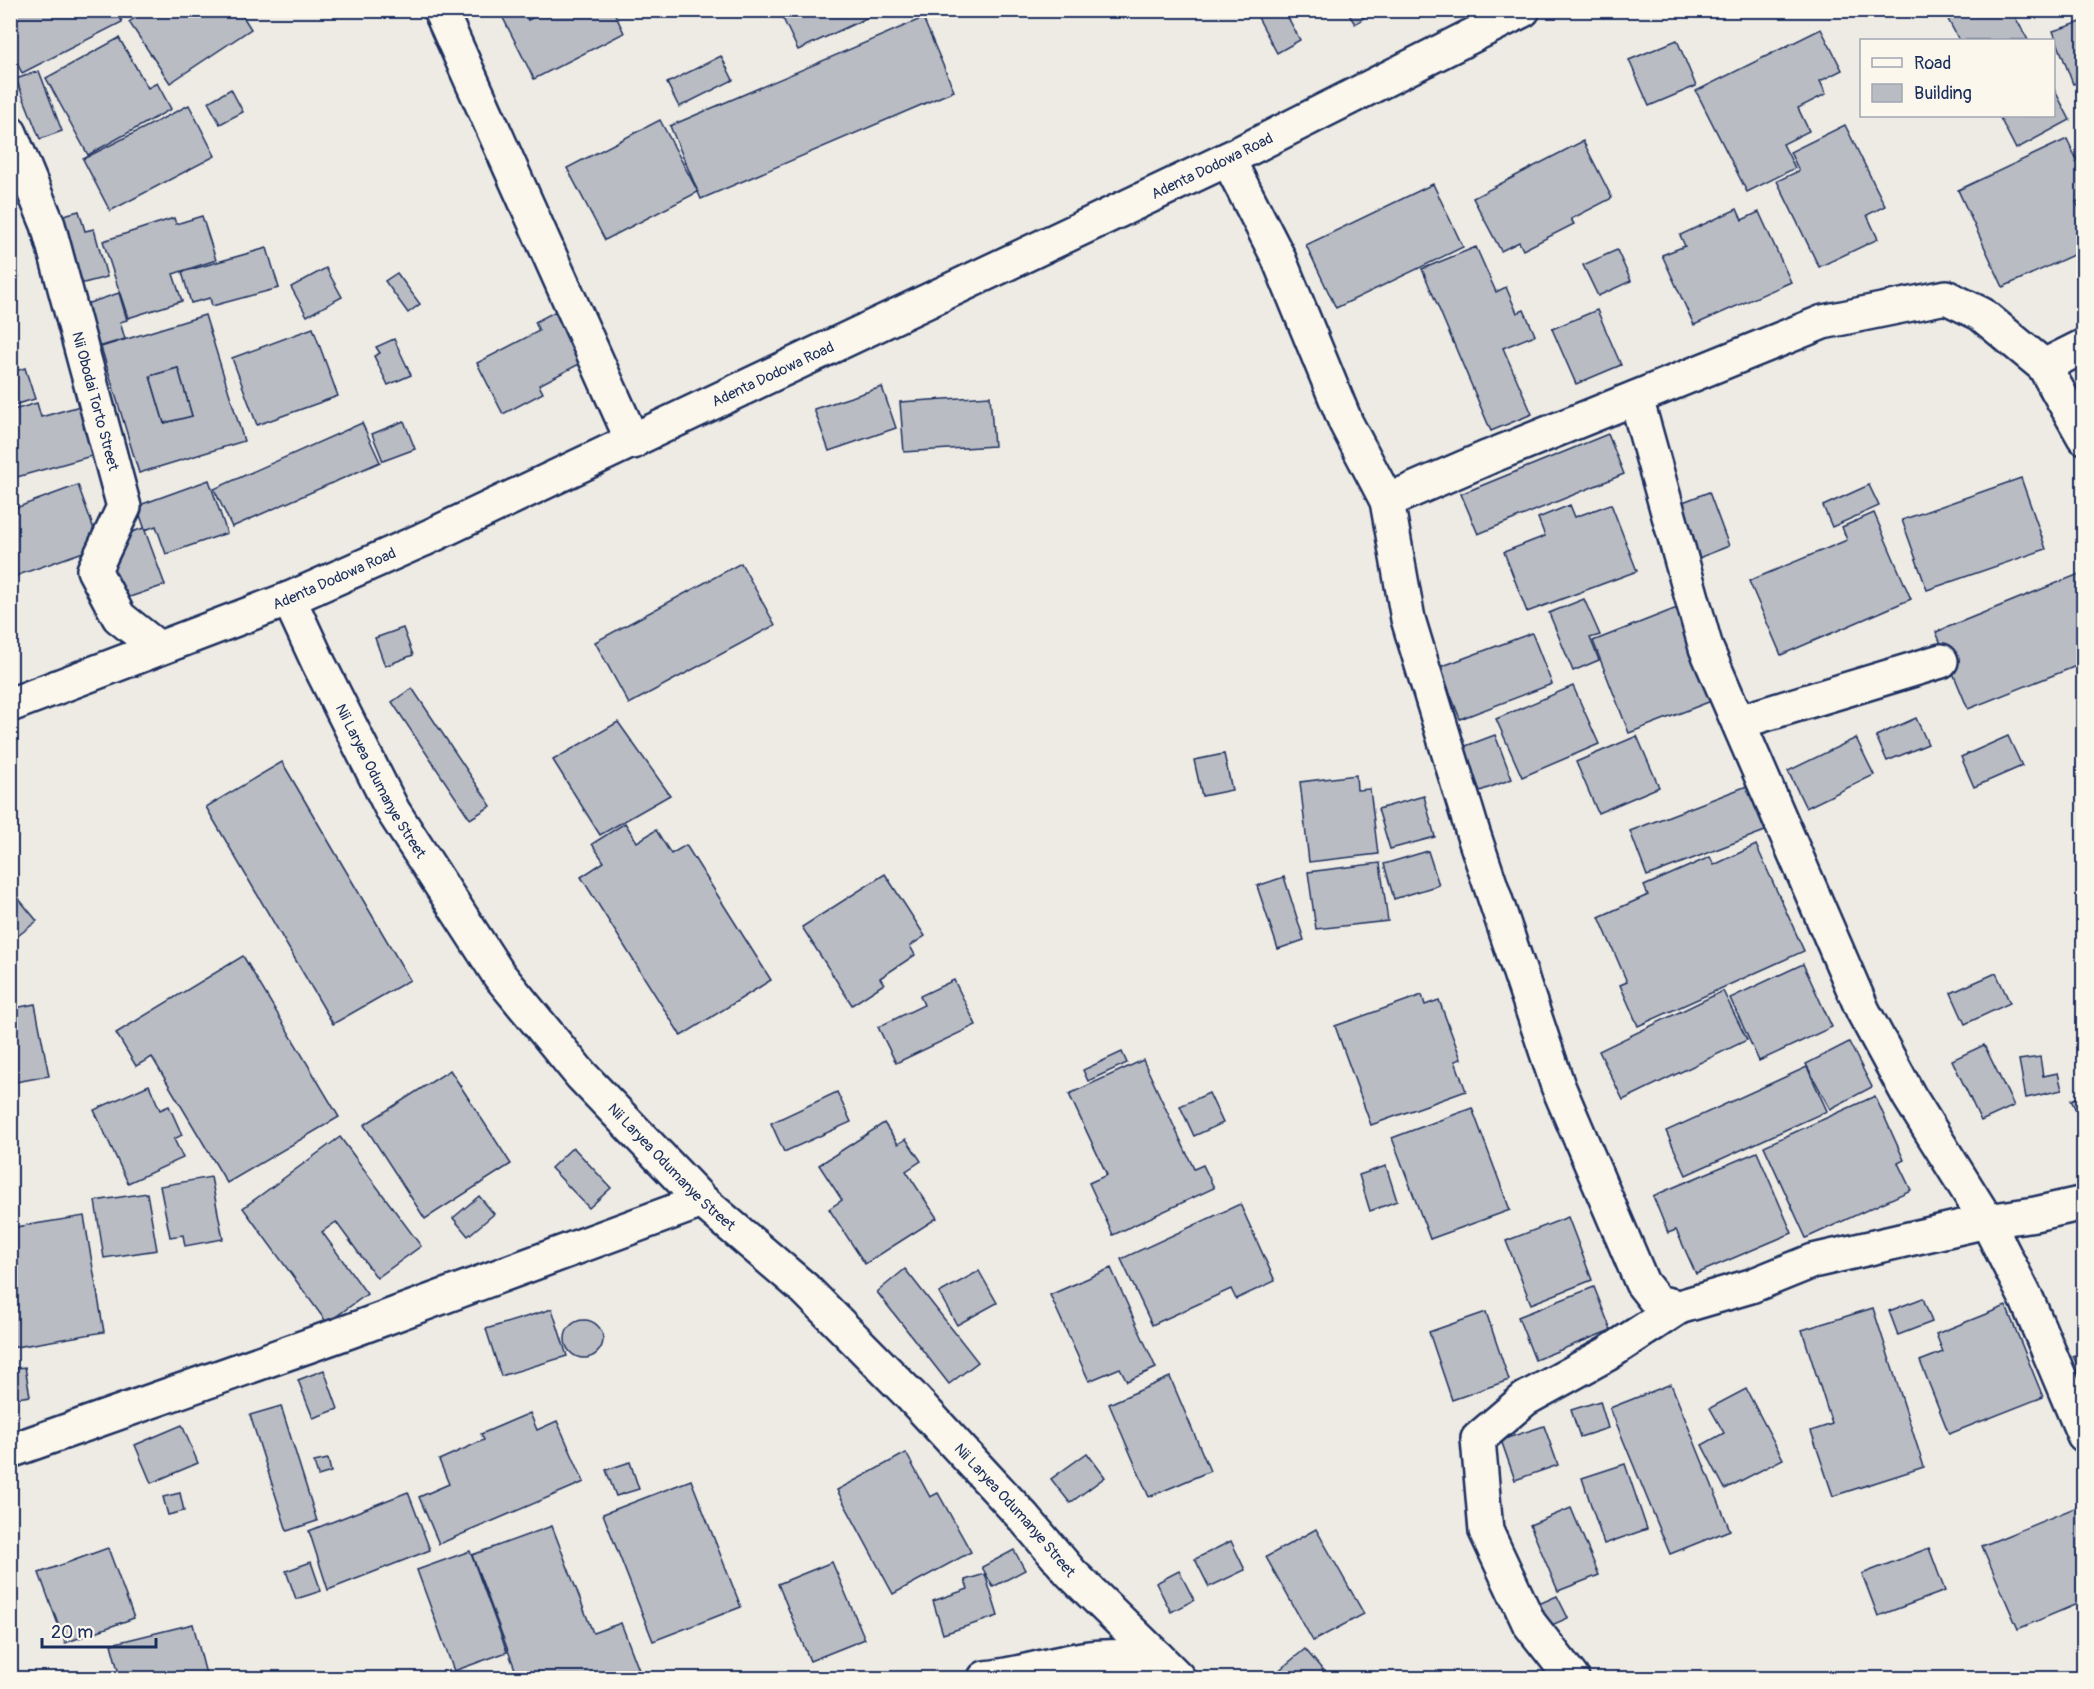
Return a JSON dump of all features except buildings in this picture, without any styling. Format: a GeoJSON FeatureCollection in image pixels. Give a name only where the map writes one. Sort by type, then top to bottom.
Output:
{"type":"FeatureCollection","features":[{"type":"Feature","properties":{"kind":"street"},"geometry":{"type":"LineString","coordinates":[[440,10],[633,442]]}},
{"type":"Feature","properties":{"kind":"street","name":"Adenta Dodowa Road"},"geometry":{"type":"LineString","coordinates":[[10,705],[289,599],[633,442],[840,340],[1228,159],[1523,10]]}},
{"type":"Feature","properties":{"kind":"street","name":"Nii Obodai Torto Street"},"geometry":{"type":"LineString","coordinates":[[10,133],[48,225],[124,507],[94,570],[119,617],[158,648]]}},
{"type":"Feature","properties":{"kind":"street"},"geometry":{"type":"LineString","coordinates":[[1228,159],[1278,257],[1346,423],[1388,501],[1408,619],[1473,833],[1558,1086],[1642,1283],[1656,1302],[1679,1307]]}},
{"type":"Feature","properties":{"kind":"street"},"geometry":{"type":"LineString","coordinates":[[1388,501],[1489,457],[1823,322],[1946,297],[1981,314],[2044,366],[2084,437]]}},
{"type":"Feature","properties":{"kind":"street"},"geometry":{"type":"LineString","coordinates":[[2044,366],[2084,346]]}},
{"type":"Feature","properties":{"kind":"street"},"geometry":{"type":"LineString","coordinates":[[1636,398],[1706,648],[1863,1011],[1909,1096],[1987,1221],[2027,1300],[2084,1435]]}},
{"type":"Feature","properties":{"kind":"street","name":"Nii Laryea Odumanye Street"},"geometry":{"type":"LineString","coordinates":[[289,599],[393,811],[499,975],[581,1075],[702,1201],[821,1305],[909,1394],[1025,1519],[1071,1573],[1168,1668]]}},
{"type":"Feature","properties":{"kind":"street"},"geometry":{"type":"LineString","coordinates":[[1739,722],[1941,661]]}},
{"type":"Feature","properties":{"kind":"street"},"geometry":{"type":"LineString","coordinates":[[10,1451],[702,1201]]}},
{"type":"Feature","properties":{"kind":"street"},"geometry":{"type":"LineString","coordinates":[[1572,1678],[1529,1623],[1486,1531],[1478,1438],[1526,1399],[1607,1354],[1679,1307],[1751,1286],[1813,1261],[1987,1221],[2035,1214],[2084,1203]]}},
{"type":"Feature","properties":{"kind":"street"},"geometry":{"type":"LineString","coordinates":[[985,1678],[1026,1672],[1081,1659],[1168,1668]]}}]}
